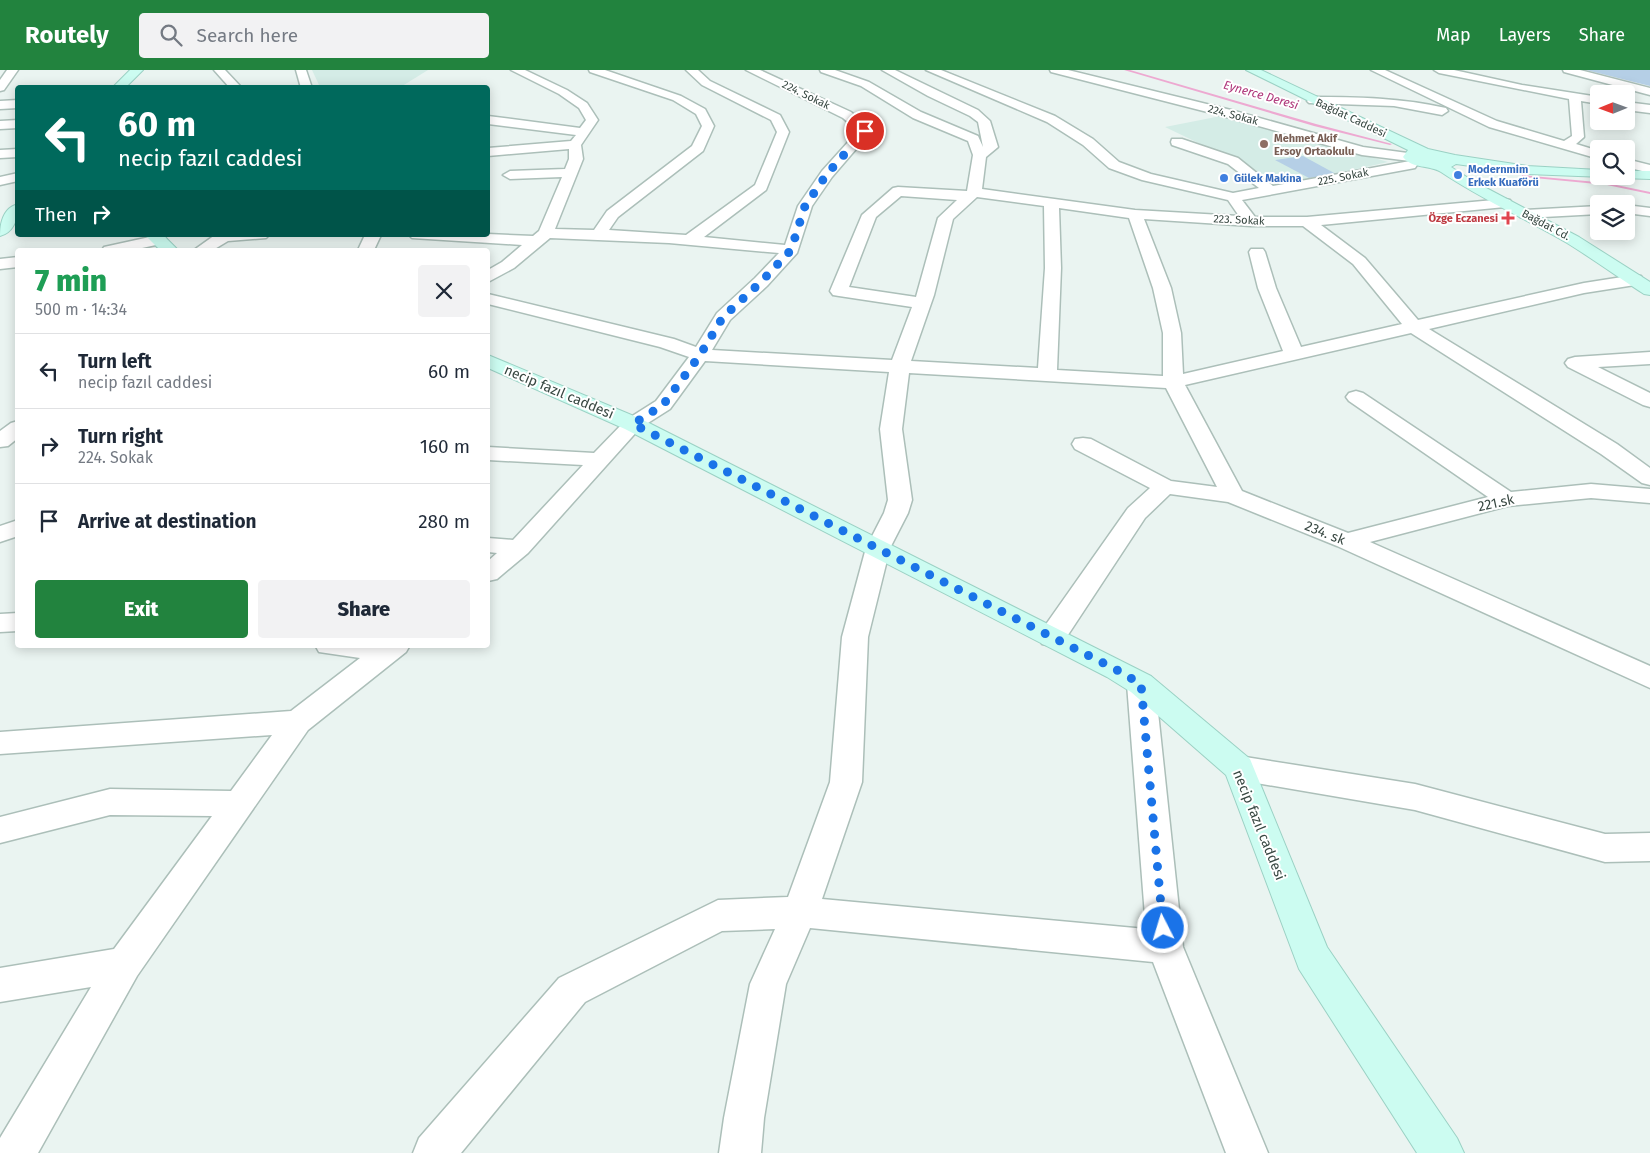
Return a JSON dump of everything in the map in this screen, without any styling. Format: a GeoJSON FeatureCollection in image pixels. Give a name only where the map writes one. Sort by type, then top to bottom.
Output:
{"type":"FeatureCollection","features":[{"type":"Feature","properties":{"kind":"street"},"geometry":{"type":"LineString","coordinates":[[0,88],[13,70]]}},
{"type":"Feature","properties":{"kind":"street"},"geometry":{"type":"LineString","coordinates":[[121,85],[137,70]]}},
{"type":"Feature","properties":{"kind":"street"},"geometry":{"type":"LineString","coordinates":[[219,70],[234,85]]}},
{"type":"Feature","properties":{"kind":"street"},"geometry":{"type":"LineString","coordinates":[[300,70],[306,85]]}},
{"type":"Feature","properties":{"kind":"street"},"geometry":{"type":"LineString","coordinates":[[490,276],[508,265],[541,237],[576,159],[575,145],[592,120],[583,106],[563,92],[516,70]]}},
{"type":"Feature","properties":{"kind":"street"},"geometry":{"type":"LineString","coordinates":[[594,70],[677,98],[701,112],[708,126],[698,148],[612,214],[600,234]]}},
{"type":"Feature","properties":{"kind":"street"},"geometry":{"type":"LineString","coordinates":[[691,70],[706,83],[776,118],[782,132],[761,187],[691,239]]}},
{"type":"Feature","properties":{"kind":"street","name":"224. Sokak"},"geometry":{"type":"LineString","coordinates":[[490,571],[519,548],[633,424],[663,405],[700,355],[723,317],[761,282],[791,250],[805,206],[827,174],[865,131],[847,115],[750,70]]}},
{"type":"Feature","properties":{"kind":"street"},"geometry":{"type":"LineString","coordinates":[[740,1153],[744,1118],[768,984],[800,912],[846,782],[855,637],[878,548],[896,513],[900,500],[891,429],[900,366],[922,303],[946,218],[971,194],[980,155],[973,140],[917,115],[865,84],[825,70]]}},
{"type":"Feature","properties":{"kind":"street"},"geometry":{"type":"LineString","coordinates":[[887,70],[932,94],[974,113],[984,120],[992,146],[980,155]]}},
{"type":"Feature","properties":{"kind":"street"},"geometry":{"type":"LineString","coordinates":[[931,70],[1051,120],[1088,142],[1114,164],[1147,177],[1233,197],[1251,221]]}},
{"type":"Feature","properties":{"kind":"street","name":"224. Sokak"},"geometry":{"type":"LineString","coordinates":[[1056,70],[1227,113],[1362,151],[1430,159]]}},
{"type":"Feature","properties":{"kind":"street","name":"Bağdat Caddesi"},"geometry":{"type":"LineString","coordinates":[[1252,70],[1430,159]]}},
{"type":"Feature","properties":{"kind":"street"},"geometry":{"type":"LineString","coordinates":[[1376,70],[1494,124]]}},
{"type":"Feature","properties":{"kind":"street"},"geometry":{"type":"LineString","coordinates":[[1440,70],[1590,100]]}},
{"type":"Feature","properties":{"kind":"street"},"geometry":{"type":"LineString","coordinates":[[1476,70],[1496,82]]}},
{"type":"Feature","properties":{"kind":"street"},"geometry":{"type":"LineString","coordinates":[[1568,70],[1650,92]]}},
{"type":"Feature","properties":{"kind":"street"},"geometry":{"type":"LineString","coordinates":[[1565,146],[1578,137],[1575,98]]}},
{"type":"Feature","properties":{"kind":"street"},"geometry":{"type":"LineString","coordinates":[[1313,101],[1372,100],[1414,104],[1494,124],[1590,153]]}},
{"type":"Feature","properties":{"kind":"street"},"geometry":{"type":"LineString","coordinates":[[0,105],[15,104]]}},
{"type":"Feature","properties":{"kind":"street"},"geometry":{"type":"LineString","coordinates":[[1635,107],[1650,109]]}},
{"type":"Feature","properties":{"kind":"street"},"geometry":{"type":"LineString","coordinates":[[490,120],[584,132]]}},
{"type":"Feature","properties":{"kind":"street"},"geometry":{"type":"LineString","coordinates":[[0,125],[15,124]]}},
{"type":"Feature","properties":{"kind":"street"},"geometry":{"type":"LineString","coordinates":[[1177,142],[1233,160],[1271,191]]}},
{"type":"Feature","properties":{"kind":"street"},"geometry":{"type":"LineString","coordinates":[[490,152],[575,145]]}},
{"type":"Feature","properties":{"kind":"street"},"geometry":{"type":"LineString","coordinates":[[0,154],[15,153]]}},
{"type":"Feature","properties":{"kind":"street"},"geometry":{"type":"LineString","coordinates":[[1430,159],[1528,170],[1590,173]]}},
{"type":"Feature","properties":{"kind":"street","name":"225. Sokak"},"geometry":{"type":"LineString","coordinates":[[1233,197],[1430,159]]}},
{"type":"Feature","properties":{"kind":"street","name":"Bağdat Cd."},"geometry":{"type":"LineString","coordinates":[[1430,159],[1468,184],[1573,240],[1642,285]]}},
{"type":"Feature","properties":{"kind":"street"},"geometry":{"type":"LineString","coordinates":[[1635,165],[1650,169]]}},
{"type":"Feature","properties":{"kind":"street"},"geometry":{"type":"LineString","coordinates":[[510,175],[570,173]]}},
{"type":"Feature","properties":{"kind":"street"},"geometry":{"type":"LineString","coordinates":[[1635,175],[1650,175]]}},
{"type":"Feature","properties":{"kind":"street"},"geometry":{"type":"LineString","coordinates":[[0,181],[15,178]]}},
{"type":"Feature","properties":{"kind":"street","name":"223. Sokak"},"geometry":{"type":"LineString","coordinates":[[922,303],[840,291],[869,215],[898,191],[971,194],[1051,202],[1135,214],[1251,221],[1307,222],[1505,203]]}},
{"type":"Feature","properties":{"kind":"street"},"geometry":{"type":"LineString","coordinates":[[1047,375],[1053,268],[1051,202]]}},
{"type":"Feature","properties":{"kind":"street"},"geometry":{"type":"LineString","coordinates":[[1525,214],[1590,210]]}},
{"type":"Feature","properties":{"kind":"street"},"geometry":{"type":"LineString","coordinates":[[1635,210],[1650,212]]}},
{"type":"Feature","properties":{"kind":"street"},"geometry":{"type":"LineString","coordinates":[[0,231],[15,213]]}},
{"type":"Feature","properties":{"kind":"street"},"geometry":{"type":"LineString","coordinates":[[1135,214],[1162,288],[1172,333],[1173,382],[1233,496]]}},
{"type":"Feature","properties":{"kind":"street"},"geometry":{"type":"LineString","coordinates":[[1307,222],[1359,261],[1414,327],[1609,449],[1650,478]]}},
{"type":"Feature","properties":{"kind":"street"},"geometry":{"type":"LineString","coordinates":[[490,236],[541,237],[600,234],[691,239],[791,250]]}},
{"type":"Feature","properties":{"kind":"street"},"geometry":{"type":"LineString","coordinates":[[205,248],[222,237]]}},
{"type":"Feature","properties":{"kind":"street"},"geometry":{"type":"LineString","coordinates":[[123,248],[161,242]]}},
{"type":"Feature","properties":{"kind":"street"},"geometry":{"type":"LineString","coordinates":[[1257,252],[1268,288],[1294,354]]}},
{"type":"Feature","properties":{"kind":"street"},"geometry":{"type":"LineString","coordinates":[[0,264],[15,262]]}},
{"type":"Feature","properties":{"kind":"street"},"geometry":{"type":"LineString","coordinates":[[490,299],[667,343],[700,355],[1173,382],[1584,288],[1642,285]]}},
{"type":"Feature","properties":{"kind":"street"},"geometry":{"type":"LineString","coordinates":[[1650,358],[1576,362],[1650,402]]}},
{"type":"Feature","properties":{"kind":"street","name":"necip fazıl caddesi"},"geometry":{"type":"LineString","coordinates":[[490,362],[633,424],[1117,670],[1141,684],[1238,768],[1312,957],[1442,1153]]}},
{"type":"Feature","properties":{"kind":"street"},"geometry":{"type":"LineString","coordinates":[[1356,397],[1507,499]]}},
{"type":"Feature","properties":{"kind":"street"},"geometry":{"type":"LineString","coordinates":[[0,441],[15,429]]}},
{"type":"Feature","properties":{"kind":"street"},"geometry":{"type":"LineString","coordinates":[[1052,637],[1136,513],[1165,487],[1083,444]]}},
{"type":"Feature","properties":{"kind":"street"},"geometry":{"type":"LineString","coordinates":[[490,454],[600,460]]}},
{"type":"Feature","properties":{"kind":"street","name":"234. sk"},"geometry":{"type":"LineString","coordinates":[[1165,487],[1233,496],[1346,542],[1650,678]]}},
{"type":"Feature","properties":{"kind":"street","name":"221.sk"},"geometry":{"type":"LineString","coordinates":[[1346,542],[1507,499],[1591,491],[1650,496]]}},
{"type":"Feature","properties":{"kind":"street"},"geometry":{"type":"LineString","coordinates":[[0,535],[15,529]]}},
{"type":"Feature","properties":{"kind":"street"},"geometry":{"type":"LineString","coordinates":[[490,545],[519,548]]}},
{"type":"Feature","properties":{"kind":"street"},"geometry":{"type":"LineString","coordinates":[[0,623],[15,622]]}},
{"type":"Feature","properties":{"kind":"street"},"geometry":{"type":"LineString","coordinates":[[376,648],[391,649]]}},
{"type":"Feature","properties":{"kind":"street"},"geometry":{"type":"LineString","coordinates":[[16,1153],[124,964],[298,722],[391,649]]}},
{"type":"Feature","properties":{"kind":"street"},"geometry":{"type":"LineString","coordinates":[[1141,684],[1165,947],[1247,1153]]}},
{"type":"Feature","properties":{"kind":"street"},"geometry":{"type":"LineString","coordinates":[[0,743],[298,722]]}},
{"type":"Feature","properties":{"kind":"street"},"geometry":{"type":"LineString","coordinates":[[1238,768],[1415,797],[1605,848],[1650,847]]}},
{"type":"Feature","properties":{"kind":"street"},"geometry":{"type":"LineString","coordinates":[[0,830],[110,802],[238,804]]}},
{"type":"Feature","properties":{"kind":"street"},"geometry":{"type":"LineString","coordinates":[[434,1153],[572,990],[718,916],[800,912],[1165,947]]}},
{"type":"Feature","properties":{"kind":"street"},"geometry":{"type":"LineString","coordinates":[[0,985],[124,964]]}},
{"type":"Feature","properties":{"kind":"shaded area"},"geometry":{"type":"Polygon","coordinates":[[[312,70],[428,70],[404,85],[319,85],[312,70]]]}},
{"type":"Feature","properties":{"kind":"shaded area"},"geometry":{"type":"Polygon","coordinates":[[[1586,70],[1650,70],[1650,86],[1586,70]]]}},
{"type":"Feature","properties":{"kind":"shaded area","name":"Mehmet Akif Ersoy Ortaokulu"},"geometry":{"type":"Polygon","coordinates":[[[1226,115],[1388,162],[1286,185],[1165,127],[1226,115]]]}},
{"type":"Feature","properties":{"kind":"shaded area"},"geometry":{"type":"Polygon","coordinates":[[[1303,156],[1336,174],[1309,178],[1275,160],[1303,156]]]}},
{"type":"Feature","properties":{"kind":"waterway","name":"Eynerce Deresi"},"geometry":{"type":"LineString","coordinates":[[1126,70],[1315,125],[1390,144]]}},
{"type":"Feature","properties":{"kind":"waterway"},"geometry":{"type":"LineString","coordinates":[[1524,176],[1607,184],[1650,193]]}},
{"type":"Feature","properties":{"kind":"place","name":"Mehmet Akif Ersoy Ortaokulu"},"geometry":{"type":"Point","coordinates":[1264,144]}},
{"type":"Feature","properties":{"kind":"place","name":"Modernmim Erkek Kuaförü"},"geometry":{"type":"Point","coordinates":[1458,175]}},
{"type":"Feature","properties":{"kind":"place","name":"Gülek Makina"},"geometry":{"type":"Point","coordinates":[1224,178]}},
{"type":"Feature","properties":{"kind":"place","name":"Özge Eczanesi"},"geometry":{"type":"Point","coordinates":[1508,218]}},
{"type":"Feature","properties":{"kind":"route"},"geometry":{"type":"LineString","coordinates":[[865,131],[827,174],[805,206],[791,250],[761,282],[723,317],[700,355],[663,405],[633,424],[1117,670],[1141,684],[1163,928]]}}]}
